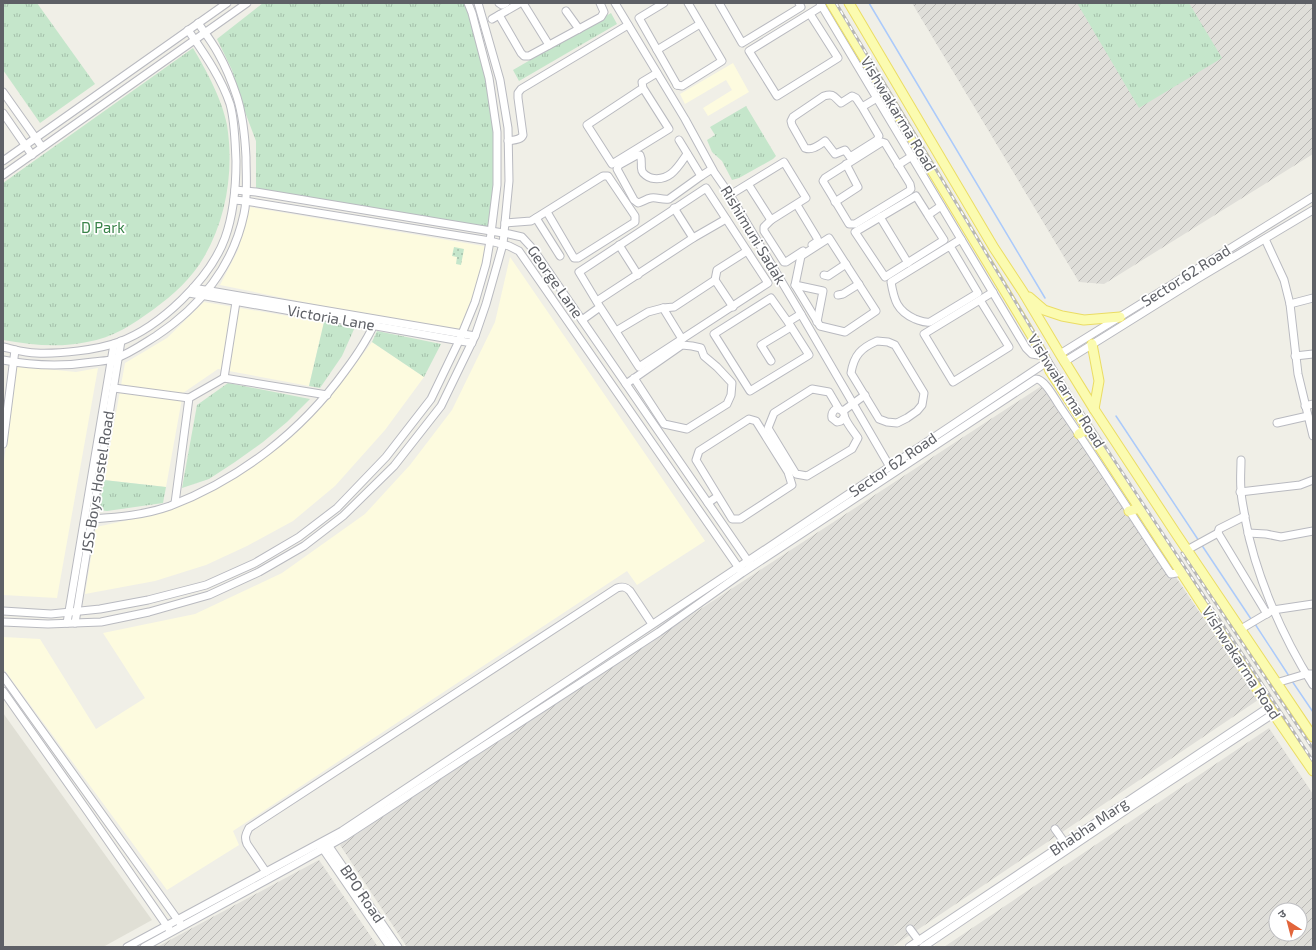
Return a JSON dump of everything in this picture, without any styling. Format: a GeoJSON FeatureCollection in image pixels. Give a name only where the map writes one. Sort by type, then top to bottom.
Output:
{"type":"FeatureCollection","features":[{"type":"Feature","properties":{"kind":"main road","name":"Vishwakarma Road"},"geometry":{"type":"LineString","coordinates":[[832,3],[1046,359],[1050,371],[1162,540],[1271,710],[1313,770]]}},
{"type":"Feature","properties":{"kind":"main road","name":"Vishwakarma Road"},"geometry":{"type":"LineString","coordinates":[[849,3],[994,248],[1023,292],[1094,409],[1313,737]]}},
{"type":"Feature","properties":{"kind":"main road"},"geometry":{"type":"LineString","coordinates":[[915,142],[918,143],[924,141],[926,134]]}},
{"type":"Feature","properties":{"kind":"main road"},"geometry":{"type":"LineString","coordinates":[[922,154],[927,146],[934,146]]}},
{"type":"Feature","properties":{"kind":"main road"},"geometry":{"type":"LineString","coordinates":[[1023,292],[1044,310],[1062,316],[1084,320],[1120,317]]}},
{"type":"Feature","properties":{"kind":"main road"},"geometry":{"type":"LineString","coordinates":[[1092,344],[1099,381],[1094,409]]}},
{"type":"Feature","properties":{"kind":"main road"},"geometry":{"type":"LineString","coordinates":[[1079,434],[1088,428]]}},
{"type":"Feature","properties":{"kind":"main road"},"geometry":{"type":"LineString","coordinates":[[1129,511],[1140,508]]}},
{"type":"Feature","properties":{"kind":"main road"},"geometry":{"type":"LineString","coordinates":[[1152,525],[1156,526],[1161,524],[1164,521],[1165,516]]}},
{"type":"Feature","properties":{"kind":"main road"},"geometry":{"type":"LineString","coordinates":[[1162,540],[1166,534],[1171,531],[1175,532]]}},
{"type":"Feature","properties":{"kind":"street"},"geometry":{"type":"LineString","coordinates":[[3,161],[227,3]]}},
{"type":"Feature","properties":{"kind":"street"},"geometry":{"type":"LineString","coordinates":[[3,175],[247,3]]}},
{"type":"Feature","properties":{"kind":"street"},"geometry":{"type":"LineString","coordinates":[[3,610],[51,614],[100,609],[148,600],[206,584],[255,563],[298,536],[337,508],[386,457],[431,399],[461,338],[475,302],[486,264],[497,185],[497,132],[489,78],[468,3]]}},
{"type":"Feature","properties":{"kind":"street"},"geometry":{"type":"LineString","coordinates":[[3,622],[48,624],[101,622],[149,612],[209,595],[260,572],[304,546],[343,516],[394,466],[441,406],[474,340],[503,244],[505,223],[508,181],[508,128],[500,80],[478,3]]}},
{"type":"Feature","properties":{"kind":"street"},"geometry":{"type":"LineString","coordinates":[[500,3],[502,5],[506,3]]}},
{"type":"Feature","properties":{"kind":"street"},"geometry":{"type":"LineString","coordinates":[[492,19],[521,3],[549,45]]}},
{"type":"Feature","properties":{"kind":"street"},"geometry":{"type":"LineString","coordinates":[[499,15],[521,53],[524,56],[529,56],[601,17],[604,12],[600,3]]}},
{"type":"Feature","properties":{"kind":"street","name":"Rishimuni Sadak"},"geometry":{"type":"LineString","coordinates":[[615,3],[890,467]]}},
{"type":"Feature","properties":{"kind":"street"},"geometry":{"type":"LineString","coordinates":[[664,3],[639,18],[677,85]]}},
{"type":"Feature","properties":{"kind":"street"},"geometry":{"type":"LineString","coordinates":[[677,85],[682,86],[722,61],[688,3]]}},
{"type":"Feature","properties":{"kind":"street"},"geometry":{"type":"LineString","coordinates":[[719,3],[742,43],[802,4]]}},
{"type":"Feature","properties":{"kind":"street"},"geometry":{"type":"LineString","coordinates":[[849,52],[777,96],[750,51],[810,14],[821,5],[1026,348],[1032,354],[1046,359]]}},
{"type":"Feature","properties":{"kind":"street"},"geometry":{"type":"LineString","coordinates":[[566,11],[579,29]]}},
{"type":"Feature","properties":{"kind":"street"},"geometry":{"type":"LineString","coordinates":[[810,14],[838,58]]}},
{"type":"Feature","properties":{"kind":"street"},"geometry":{"type":"LineString","coordinates":[[3,360],[52,366],[111,360],[136,348],[163,331],[183,315],[205,293],[232,251],[244,213],[247,182],[245,147],[240,109],[227,71],[218,52],[198,23]]}},
{"type":"Feature","properties":{"kind":"street"},"geometry":{"type":"LineString","coordinates":[[657,50],[700,24]]}},
{"type":"Feature","properties":{"kind":"street"},"geometry":{"type":"LineString","coordinates":[[508,141],[522,138],[523,135],[518,98],[518,93],[521,89],[628,25]]}},
{"type":"Feature","properties":{"kind":"street"},"geometry":{"type":"LineString","coordinates":[[3,356],[4,347],[36,353],[64,352],[94,348],[118,342],[138,333],[191,291],[216,258],[225,239],[234,200],[236,178],[234,125],[230,104],[217,76],[188,30]]}},
{"type":"Feature","properties":{"kind":"street"},"geometry":{"type":"LineString","coordinates":[[643,88],[587,125],[612,164],[669,129],[643,88],[642,82],[657,73]]}},
{"type":"Feature","properties":{"kind":"street"},"geometry":{"type":"LineString","coordinates":[[671,96],[677,85]]}},
{"type":"Feature","properties":{"kind":"street"},"geometry":{"type":"LineString","coordinates":[[3,92],[42,148]]}},
{"type":"Feature","properties":{"kind":"street"},"geometry":{"type":"LineString","coordinates":[[829,94],[834,96],[840,103],[852,96],[856,98],[862,107],[879,136],[877,140],[850,157],[845,150],[835,154],[825,141],[812,149],[805,148],[791,121],[793,117],[829,94]]}},
{"type":"Feature","properties":{"kind":"street"},"geometry":{"type":"LineString","coordinates":[[862,107],[877,98]]}},
{"type":"Feature","properties":{"kind":"street"},"geometry":{"type":"LineString","coordinates":[[3,113],[32,155]]}},
{"type":"Feature","properties":{"kind":"street"},"geometry":{"type":"LineString","coordinates":[[678,140],[701,176]]}},
{"type":"Feature","properties":{"kind":"street"},"geometry":{"type":"LineString","coordinates":[[882,142],[885,143],[911,188],[909,191],[855,224],[849,224],[823,181],[846,164],[882,142]]}},
{"type":"Feature","properties":{"kind":"street"},"geometry":{"type":"LineString","coordinates":[[687,154],[673,174],[664,178],[656,179],[647,177],[642,171],[642,159],[640,155],[637,155],[619,165],[617,170],[634,200],[638,203],[650,198],[663,200],[668,199],[712,169]]}},
{"type":"Feature","properties":{"kind":"street"},"geometry":{"type":"LineString","coordinates":[[898,165],[912,156]]}},
{"type":"Feature","properties":{"kind":"street"},"geometry":{"type":"LineString","coordinates":[[730,195],[784,162],[806,198],[771,220],[764,227],[764,231],[782,261],[786,262],[818,241],[797,205]]}},
{"type":"Feature","properties":{"kind":"street"},"geometry":{"type":"LineString","coordinates":[[835,202],[858,187],[846,164]]}},
{"type":"Feature","properties":{"kind":"street"},"geometry":{"type":"LineString","coordinates":[[505,223],[530,221],[547,212],[603,176],[608,176],[635,216],[635,222],[578,258],[574,258],[547,212]]}},
{"type":"Feature","properties":{"kind":"street"},"geometry":{"type":"LineString","coordinates":[[748,184],[771,220]]}},
{"type":"Feature","properties":{"kind":"street"},"geometry":{"type":"LineString","coordinates":[[706,188],[768,283],[639,367],[579,272],[674,208],[706,188]]}},
{"type":"Feature","properties":{"kind":"street","name":"George Lane"},"geometry":{"type":"LineString","coordinates":[[235,190],[256,192],[522,237],[533,249],[750,564]]}},
{"type":"Feature","properties":{"kind":"street"},"geometry":{"type":"LineString","coordinates":[[916,196],[944,240],[885,277],[855,232],[880,217],[916,196]]}},
{"type":"Feature","properties":{"kind":"street","name":"Sector 62 Road"},"geometry":{"type":"LineString","coordinates":[[1062,358],[1120,317],[1313,197]]}},
{"type":"Feature","properties":{"kind":"street","name":"George Lane"},"geometry":{"type":"LineString","coordinates":[[234,200],[490,241],[503,244],[518,251],[740,570]]}},
{"type":"Feature","properties":{"kind":"street"},"geometry":{"type":"LineString","coordinates":[[928,215],[941,206]]}},
{"type":"Feature","properties":{"kind":"street"},"geometry":{"type":"LineString","coordinates":[[674,208],[693,238]]}},
{"type":"Feature","properties":{"kind":"street","name":"Sector 62 Road"},"geometry":{"type":"LineString","coordinates":[[1062,358],[1092,344],[1313,210]]}},
{"type":"Feature","properties":{"kind":"street"},"geometry":{"type":"LineString","coordinates":[[880,217],[908,263]]}},
{"type":"Feature","properties":{"kind":"street"},"geometry":{"type":"LineString","coordinates":[[536,218],[560,256]]}},
{"type":"Feature","properties":{"kind":"street"},"geometry":{"type":"LineString","coordinates":[[582,320],[599,304],[638,275],[693,238],[726,219]]}},
{"type":"Feature","properties":{"kind":"street"},"geometry":{"type":"LineString","coordinates":[[1267,226],[1272,234]]}},
{"type":"Feature","properties":{"kind":"street"},"geometry":{"type":"LineString","coordinates":[[829,238],[846,264],[876,311],[845,332],[820,326],[795,285],[801,256],[829,238]]}},
{"type":"Feature","properties":{"kind":"street"},"geometry":{"type":"LineString","coordinates":[[950,246],[978,293],[930,322],[925,323],[903,312],[895,301],[891,282],[961,239]]}},
{"type":"Feature","properties":{"kind":"street"},"geometry":{"type":"LineString","coordinates":[[1265,239],[1284,280],[1290,304],[1296,356],[1305,406],[1313,436]]}},
{"type":"Feature","properties":{"kind":"street"},"geometry":{"type":"LineString","coordinates":[[619,245],[638,275]]}},
{"type":"Feature","properties":{"kind":"street"},"geometry":{"type":"LineString","coordinates":[[616,332],[648,312],[674,307],[715,280],[718,270],[747,251]]}},
{"type":"Feature","properties":{"kind":"street"},"geometry":{"type":"LineString","coordinates":[[824,276],[828,276],[846,264]]}},
{"type":"Feature","properties":{"kind":"street"},"geometry":{"type":"LineString","coordinates":[[715,280],[733,307]]}},
{"type":"Feature","properties":{"kind":"street"},"geometry":{"type":"LineString","coordinates":[[838,295],[843,294],[859,284]]}},
{"type":"Feature","properties":{"kind":"street"},"geometry":{"type":"LineString","coordinates":[[795,285],[823,291],[817,322]]}},
{"type":"Feature","properties":{"kind":"street","name":"Victoria Lane"},"geometry":{"type":"LineString","coordinates":[[191,291],[474,340]]}},
{"type":"Feature","properties":{"kind":"street"},"geometry":{"type":"LineString","coordinates":[[980,300],[1009,347],[953,382],[924,334],[993,292]]}},
{"type":"Feature","properties":{"kind":"street","name":"Victoria Lane"},"geometry":{"type":"LineString","coordinates":[[205,293],[236,302],[375,323]]}},
{"type":"Feature","properties":{"kind":"street"},"geometry":{"type":"LineString","coordinates":[[771,298],[790,326],[809,355],[750,391],[714,334],[771,298]]}},
{"type":"Feature","properties":{"kind":"street"},"geometry":{"type":"LineString","coordinates":[[1290,304],[1313,298]]}},
{"type":"Feature","properties":{"kind":"street"},"geometry":{"type":"LineString","coordinates":[[224,378],[236,302]]}},
{"type":"Feature","properties":{"kind":"street"},"geometry":{"type":"LineString","coordinates":[[771,360],[761,345],[790,326],[801,315],[806,304]]}},
{"type":"Feature","properties":{"kind":"street"},"geometry":{"type":"LineString","coordinates":[[663,308],[682,339]]}},
{"type":"Feature","properties":{"kind":"street"},"geometry":{"type":"LineString","coordinates":[[156,320],[163,331]]}},
{"type":"Feature","properties":{"kind":"street"},"geometry":{"type":"LineString","coordinates":[[92,519],[130,516],[175,503],[208,489],[243,469],[296,429],[327,395],[355,358],[370,335],[375,323]]}},
{"type":"Feature","properties":{"kind":"street"},"geometry":{"type":"LineString","coordinates":[[877,341],[888,342],[895,345],[924,392],[922,405],[917,411],[897,423],[887,422],[879,419],[865,396],[851,373],[852,364],[858,354],[868,345],[877,341]]}},
{"type":"Feature","properties":{"kind":"street","name":"JSS Boys Hostel Road"},"geometry":{"type":"LineString","coordinates":[[67,623],[114,388],[119,356],[118,342]]}},
{"type":"Feature","properties":{"kind":"street","name":"JSS Boys Hostel Road"},"geometry":{"type":"LineString","coordinates":[[75,623],[92,519],[92,496],[111,360],[118,342]]}},
{"type":"Feature","properties":{"kind":"street"},"geometry":{"type":"LineString","coordinates":[[626,384],[634,378],[682,345],[692,346],[701,348],[704,356],[717,366],[732,383],[731,395],[727,404],[687,429],[683,429],[664,424],[634,378]]}},
{"type":"Feature","properties":{"kind":"street"},"geometry":{"type":"LineString","coordinates":[[3,444],[15,350]]}},
{"type":"Feature","properties":{"kind":"street"},"geometry":{"type":"LineString","coordinates":[[1296,356],[1313,354]]}},
{"type":"Feature","properties":{"kind":"street","name":"Sector 62 Road"},"geometry":{"type":"LineString","coordinates":[[740,570],[954,429],[1046,359]]}},
{"type":"Feature","properties":{"kind":"street"},"geometry":{"type":"LineString","coordinates":[[114,388],[190,398],[224,378],[327,395]]}},
{"type":"Feature","properties":{"kind":"street","name":"Sector 62 Road"},"geometry":{"type":"LineString","coordinates":[[750,564],[890,467],[1036,379],[1040,380],[1048,390],[1079,434]]}},
{"type":"Feature","properties":{"kind":"street"},"geometry":{"type":"LineString","coordinates":[[812,388],[829,392],[842,412],[858,438],[852,450],[807,476],[796,474],[768,428],[774,413],[812,388]]}},
{"type":"Feature","properties":{"kind":"street"},"geometry":{"type":"LineString","coordinates":[[842,412],[865,396]]}},
{"type":"Feature","properties":{"kind":"street"},"geometry":{"type":"LineString","coordinates":[[175,503],[190,398]]}},
{"type":"Feature","properties":{"kind":"street"},"geometry":{"type":"LineString","coordinates":[[1305,406],[1313,404]]}},
{"type":"Feature","properties":{"kind":"street"},"geometry":{"type":"LineString","coordinates":[[1277,423],[1308,416]]}},
{"type":"Feature","properties":{"kind":"street"},"geometry":{"type":"LineString","coordinates":[[749,419],[756,421],[788,472],[792,485],[740,519],[732,519],[718,496],[696,460],[699,451],[749,419]]}},
{"type":"Feature","properties":{"kind":"street"},"geometry":{"type":"LineString","coordinates":[[1079,434],[1171,574],[1182,572]]}},
{"type":"Feature","properties":{"kind":"street"},"geometry":{"type":"LineString","coordinates":[[1241,460],[1240,492],[1248,533],[1270,612]]}},
{"type":"Feature","properties":{"kind":"street"},"geometry":{"type":"LineString","coordinates":[[1240,492],[1300,485],[1313,480]]}},
{"type":"Feature","properties":{"kind":"street"},"geometry":{"type":"LineString","coordinates":[[708,502],[718,496]]}},
{"type":"Feature","properties":{"kind":"street"},"geometry":{"type":"LineString","coordinates":[[1187,550],[1218,533],[1219,529],[1245,516]]}},
{"type":"Feature","properties":{"kind":"street"},"geometry":{"type":"LineString","coordinates":[[1248,533],[1281,537],[1313,531]]}},
{"type":"Feature","properties":{"kind":"street"},"geometry":{"type":"LineString","coordinates":[[1218,533],[1310,674],[1313,684]]}},
{"type":"Feature","properties":{"kind":"street"},"geometry":{"type":"LineString","coordinates":[[127,947],[266,872],[324,845],[342,831],[652,624],[740,570]]}},
{"type":"Feature","properties":{"kind":"street"},"geometry":{"type":"LineString","coordinates":[[144,947],[324,845],[659,632],[740,570]]}},
{"type":"Feature","properties":{"kind":"street"},"geometry":{"type":"LineString","coordinates":[[266,872],[247,844],[245,838],[249,828],[617,588],[622,586],[630,591],[652,624]]}},
{"type":"Feature","properties":{"kind":"street"},"geometry":{"type":"LineString","coordinates":[[1241,629],[1270,612],[1313,604]]}},
{"type":"Feature","properties":{"kind":"street"},"geometry":{"type":"LineString","coordinates":[[1276,683],[1310,674]]}},
{"type":"Feature","properties":{"kind":"street"},"geometry":{"type":"LineString","coordinates":[[3,676],[183,926]]}},
{"type":"Feature","properties":{"kind":"street"},"geometry":{"type":"LineString","coordinates":[[3,691],[172,932]]}},
{"type":"Feature","properties":{"kind":"street","name":"Bhabha Marg"},"geometry":{"type":"LineString","coordinates":[[921,944],[1065,843],[1248,720],[1271,710]]}},
{"type":"Feature","properties":{"kind":"street","name":"Bhabha Marg"},"geometry":{"type":"LineString","coordinates":[[909,947],[921,944],[1253,727],[1271,710]]}},
{"type":"Feature","properties":{"kind":"street"},"geometry":{"type":"LineString","coordinates":[[1248,720],[1253,727]]}},
{"type":"Feature","properties":{"kind":"street"},"geometry":{"type":"LineString","coordinates":[[1055,829],[1065,843]]}},
{"type":"Feature","properties":{"kind":"street","name":"BPO Road"},"geometry":{"type":"LineString","coordinates":[[324,845],[390,947]]}},
{"type":"Feature","properties":{"kind":"street","name":"BPO Road"},"geometry":{"type":"LineString","coordinates":[[324,845],[398,947]]}},
{"type":"Feature","properties":{"kind":"street"},"geometry":{"type":"LineString","coordinates":[[910,929],[921,944]]}},
{"type":"Feature","properties":{"kind":"shaded area"},"geometry":{"type":"Polygon","coordinates":[[[912,3],[1313,3],[1313,154],[1104,284],[1079,282],[912,3]]]}},
{"type":"Feature","properties":{"kind":"shaded area"},"geometry":{"type":"Polygon","coordinates":[[[733,63],[749,92],[708,116],[703,108],[732,90],[726,80],[685,104],[680,94],[733,63]]]}},
{"type":"Feature","properties":{"kind":"shaded area"},"geometry":{"type":"Polygon","coordinates":[[[250,207],[489,247],[463,331],[456,333],[220,285],[238,250],[250,207]]]}},
{"type":"Feature","properties":{"kind":"shaded area"},"geometry":{"type":"Polygon","coordinates":[[[510,257],[705,541],[637,585],[627,571],[233,831],[239,845],[167,890],[3,668],[3,637],[40,639],[96,729],[145,698],[103,633],[195,614],[282,573],[365,514],[410,465],[452,410],[495,322],[510,257]]]}},
{"type":"Feature","properties":{"kind":"shaded area"},"geometry":{"type":"Polygon","coordinates":[[[204,302],[324,322],[309,386],[218,369],[183,393],[166,487],[104,480],[125,363],[167,338],[204,302]]]}},
{"type":"Feature","properties":{"kind":"shaded area"},"geometry":{"type":"Polygon","coordinates":[[[372,342],[424,377],[385,430],[335,486],[293,521],[247,546],[206,565],[155,581],[85,594],[96,527],[157,514],[197,499],[256,464],[297,432],[329,399],[372,342]]]}},
{"type":"Feature","properties":{"kind":"shaded area"},"geometry":{"type":"Polygon","coordinates":[[[17,366],[76,372],[98,368],[57,598],[3,595],[3,468],[17,366]]]}},
{"type":"Feature","properties":{"kind":"shaded area"},"geometry":{"type":"Polygon","coordinates":[[[1046,383],[1258,700],[892,947],[407,947],[340,845],[1046,383]]]}},
{"type":"Feature","properties":{"kind":"shaded area"},"geometry":{"type":"Polygon","coordinates":[[[3,713],[152,920],[103,947],[3,947],[3,713]]]}},
{"type":"Feature","properties":{"kind":"shaded area"},"geometry":{"type":"Polygon","coordinates":[[[1269,728],[1313,794],[1313,947],[944,947],[1269,728]]]}},
{"type":"Feature","properties":{"kind":"shaded area"},"geometry":{"type":"Polygon","coordinates":[[[319,860],[378,947],[157,947],[319,860]]]}},
{"type":"Feature","properties":{"kind":"green space"},"geometry":{"type":"Polygon","coordinates":[[[3,3],[37,3],[95,84],[40,123],[3,70],[3,3]]]}},
{"type":"Feature","properties":{"kind":"green space"},"geometry":{"type":"Polygon","coordinates":[[[263,3],[467,3],[474,20],[495,123],[497,177],[491,231],[256,192],[256,141],[242,104],[232,70],[217,39],[263,3]]]}},
{"type":"Feature","properties":{"kind":"green space"},"geometry":{"type":"Polygon","coordinates":[[[1077,3],[1189,3],[1222,58],[1139,108],[1077,3]]]}},
{"type":"Feature","properties":{"kind":"green space"},"geometry":{"type":"Polygon","coordinates":[[[611,13],[617,24],[519,81],[513,70],[611,13]]]}},
{"type":"Feature","properties":{"kind":"green space","name":"D Park"},"geometry":{"type":"Polygon","coordinates":[[[193,48],[208,75],[225,115],[230,159],[227,193],[223,210],[212,242],[199,265],[182,286],[161,304],[146,315],[114,334],[96,340],[66,345],[34,344],[3,340],[3,183],[193,48]]]}},
{"type":"Feature","properties":{"kind":"green space"},"geometry":{"type":"Polygon","coordinates":[[[746,106],[776,156],[739,178],[732,180],[722,161],[712,152],[707,140],[715,135],[710,127],[746,106]]]}},
{"type":"Feature","properties":{"kind":"green space"},"geometry":{"type":"Polygon","coordinates":[[[454,247],[464,249],[461,265],[456,264],[457,257],[452,256],[454,247]]]}},
{"type":"Feature","properties":{"kind":"green space"},"geometry":{"type":"Polygon","coordinates":[[[324,322],[355,327],[342,356],[320,388],[309,386],[324,322]]]}},
{"type":"Feature","properties":{"kind":"green space"},"geometry":{"type":"Polygon","coordinates":[[[377,331],[441,344],[424,377],[372,342],[377,331]]]}},
{"type":"Feature","properties":{"kind":"green space"},"geometry":{"type":"Polygon","coordinates":[[[228,383],[310,399],[287,422],[263,442],[235,462],[209,479],[182,488],[197,405],[228,383]]]}},
{"type":"Feature","properties":{"kind":"green space"},"geometry":{"type":"Polygon","coordinates":[[[104,480],[166,487],[163,503],[107,511],[99,510],[104,480]]]}},
{"type":"Feature","properties":{"kind":"waterway"},"geometry":{"type":"LineString","coordinates":[[869,3],[1045,298]]}},
{"type":"Feature","properties":{"kind":"waterway"},"geometry":{"type":"LineString","coordinates":[[1116,416],[1199,541]]}},
{"type":"Feature","properties":{"kind":"waterway"},"geometry":{"type":"LineString","coordinates":[[1201,544],[1251,619]]}},
{"type":"Feature","properties":{"kind":"waterway"},"geometry":{"type":"LineString","coordinates":[[1255,624],[1289,676]]}},
{"type":"Feature","properties":{"kind":"waterway"},"geometry":{"type":"LineString","coordinates":[[1292,681],[1313,712]]}},
{"type":"Feature","properties":{"kind":"railway"},"geometry":{"type":"LineString","coordinates":[[836,3],[1075,401],[1313,761]]}},
{"type":"Feature","properties":{"kind":"railway"},"geometry":{"type":"LineString","coordinates":[[1182,553],[1313,749]]}}]}
